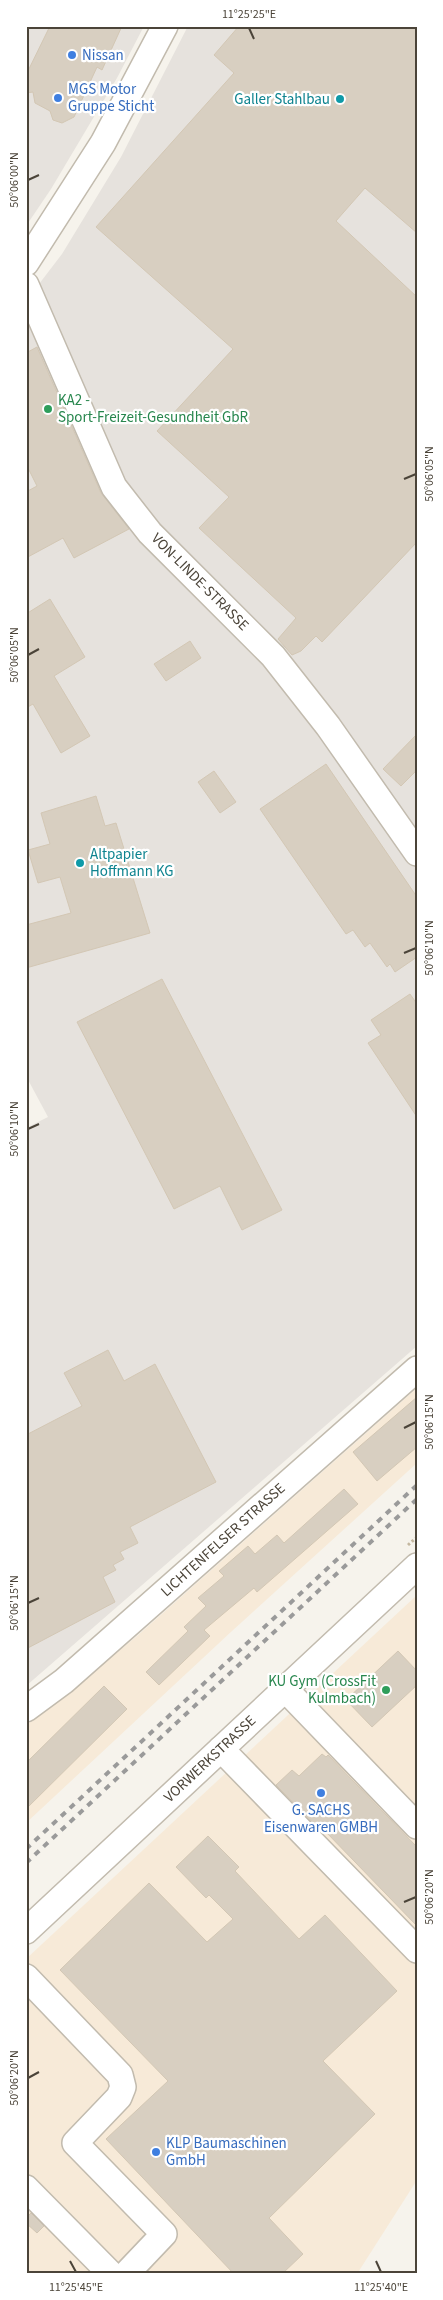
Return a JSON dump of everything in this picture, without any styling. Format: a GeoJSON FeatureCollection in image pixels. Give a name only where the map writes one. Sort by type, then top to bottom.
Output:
{"type":"FeatureCollection","features":[{"type":"Feature","properties":{"kind":"street"},"geometry":{"type":"LineString","coordinates":[[26,262],[103,143],[165,26]]}},
{"type":"Feature","properties":{"kind":"street","name":"VON-LINDE-STRASSE"},"geometry":{"type":"LineString","coordinates":[[26,286],[114,487],[150,533],[274,656],[328,726],[417,853]]}},
{"type":"Feature","properties":{"kind":"street","name":"LICHTENFELSER STRASSE"},"geometry":{"type":"LineString","coordinates":[[26,1709],[64,1681],[417,1368]]}},
{"type":"Feature","properties":{"kind":"street","name":"VORWERKSTRASSE"},"geometry":{"type":"LineString","coordinates":[[26,1931],[285,1690],[412,1579]]}},
{"type":"Feature","properties":{"kind":"street"},"geometry":{"type":"LineString","coordinates":[[285,1690],[417,1826]]}},
{"type":"Feature","properties":{"kind":"street"},"geometry":{"type":"LineString","coordinates":[[221,1749],[417,1950]]}},
{"type":"Feature","properties":{"kind":"street"},"geometry":{"type":"LineString","coordinates":[[26,1977],[120,2075],[123,2087],[119,2096],[75,2143],[164,2234],[126,2274]]}},
{"type":"Feature","properties":{"kind":"street"},"geometry":{"type":"LineString","coordinates":[[26,2188],[111,2274]]}},
{"type":"Feature","properties":{"kind":"shaded area"},"geometry":{"type":"Polygon","coordinates":[[[26,26],[144,26],[117,78],[51,189],[26,226],[26,26]]]}},
{"type":"Feature","properties":{"kind":"shaded area"},"geometry":{"type":"Polygon","coordinates":[[[188,26],[417,26],[417,1346],[26,1686],[26,1128],[48,1117],[26,1076],[26,301],[62,254],[121,157],[188,26]]]}},
{"type":"Feature","properties":{"kind":"shaded area"},"geometry":{"type":"Polygon","coordinates":[[[417,1388],[417,1463],[232,1631],[26,1823],[26,1725],[49,1709],[137,1636],[417,1388]]]}},
{"type":"Feature","properties":{"kind":"shaded area"},"geometry":{"type":"Polygon","coordinates":[[[417,1595],[417,2180],[357,2274],[26,2274],[26,1959],[417,1595]]]}},
{"type":"Feature","properties":{"kind":"building"},"geometry":{"type":"Polygon","coordinates":[[[50,26],[122,26],[102,70],[97,67],[74,117],[62,123],[53,120],[50,111],[35,103],[33,92],[26,93],[26,75],[50,26]]]}},
{"type":"Feature","properties":{"kind":"building"},"geometry":{"type":"Polygon","coordinates":[[[239,26],[417,26],[417,233],[365,188],[336,221],[417,297],[417,542],[322,642],[316,636],[301,651],[292,655],[278,639],[296,618],[199,528],[229,497],[157,431],[233,349],[96,227],[234,73],[214,55],[239,26]]]}},
{"type":"Feature","properties":{"kind":"building","name":"KA2 - Sport-Freizeit-Gesundheit GbR"},"geometry":{"type":"Polygon","coordinates":[[[37,347],[101,493],[129,529],[74,558],[63,538],[26,558],[26,492],[37,486],[26,464],[26,353],[37,347]]]}},
{"type":"Feature","properties":{"kind":"building"},"geometry":{"type":"Polygon","coordinates":[[[50,599],[85,657],[54,676],[90,736],[61,753],[33,704],[26,708],[26,614],[50,599]]]}},
{"type":"Feature","properties":{"kind":"building"},"geometry":{"type":"Polygon","coordinates":[[[190,641],[201,658],[166,681],[154,664],[190,641]]]}},
{"type":"Feature","properties":{"kind":"building"},"geometry":{"type":"Polygon","coordinates":[[[417,734],[417,770],[401,786],[383,769],[417,734]]]}},
{"type":"Feature","properties":{"kind":"building"},"geometry":{"type":"Polygon","coordinates":[[[326,764],[417,897],[417,957],[395,972],[390,964],[387,967],[370,943],[365,947],[353,930],[346,934],[260,809],[326,764]]]}},
{"type":"Feature","properties":{"kind":"building"},"geometry":{"type":"Polygon","coordinates":[[[214,771],[236,802],[220,813],[198,782],[214,771]]]}},
{"type":"Feature","properties":{"kind":"building","name":"Altpapier Hoffmann KG"},"geometry":{"type":"Polygon","coordinates":[[[96,796],[105,826],[116,823],[150,933],[26,968],[26,925],[71,913],[60,877],[38,883],[28,850],[50,844],[41,813],[96,796]]]}},
{"type":"Feature","properties":{"kind":"building"},"geometry":{"type":"Polygon","coordinates":[[[162,979],[282,1210],[242,1230],[220,1186],[174,1209],[77,1022],[162,979]]]}},
{"type":"Feature","properties":{"kind":"building"},"geometry":{"type":"Polygon","coordinates":[[[410,994],[417,1004],[417,1117],[368,1043],[381,1035],[371,1020],[410,994]]]}},
{"type":"Feature","properties":{"kind":"building"},"geometry":{"type":"Polygon","coordinates":[[[108,1350],[124,1381],[155,1364],[216,1482],[130,1527],[138,1543],[120,1552],[124,1559],[113,1565],[116,1570],[103,1577],[115,1602],[26,1649],[26,1435],[82,1406],[64,1373],[108,1350]]]}},
{"type":"Feature","properties":{"kind":"building"},"geometry":{"type":"Polygon","coordinates":[[[417,1397],[417,1447],[377,1481],[353,1452],[417,1397]]]}},
{"type":"Feature","properties":{"kind":"building"},"geometry":{"type":"Polygon","coordinates":[[[344,1489],[358,1504],[257,1592],[254,1588],[204,1630],[210,1636],[159,1685],[146,1672],[188,1631],[184,1627],[206,1606],[198,1598],[224,1576],[219,1571],[248,1546],[255,1554],[277,1535],[284,1543],[344,1489]]]}},
{"type":"Feature","properties":{"kind":"building"},"geometry":{"type":"Polygon","coordinates":[[[398,1651],[417,1671],[417,1685],[372,1727],[346,1700],[398,1651]]]}},
{"type":"Feature","properties":{"kind":"building"},"geometry":{"type":"Polygon","coordinates":[[[104,1686],[127,1709],[26,1809],[26,1763],[104,1686]]]}},
{"type":"Feature","properties":{"kind":"building"},"geometry":{"type":"Polygon","coordinates":[[[322,1754],[326,1757],[328,1755],[417,1847],[417,1926],[325,1831],[323,1833],[276,1785],[292,1770],[299,1776],[322,1754]]]}},
{"type":"Feature","properties":{"kind":"building"},"geometry":{"type":"Polygon","coordinates":[[[208,1836],[239,1867],[235,1871],[299,1939],[325,1915],[397,1991],[323,2061],[375,2114],[269,2218],[303,2254],[282,2274],[234,2274],[106,2139],[168,2081],[60,1970],[149,1883],[207,1942],[233,1919],[209,1895],[206,1898],[176,1867],[208,1836]]]}},
{"type":"Feature","properties":{"kind":"building"},"geometry":{"type":"Polygon","coordinates":[[[31,2213],[44,2226],[37,2233],[26,2223],[26,2218],[31,2213]]]}},
{"type":"Feature","properties":{"kind":"railway"},"geometry":{"type":"LineString","coordinates":[[26,1849],[417,1485]]}},
{"type":"Feature","properties":{"kind":"railway"},"geometry":{"type":"LineString","coordinates":[[26,1863],[417,1499]]}},
{"type":"Feature","properties":{"kind":"place","name":"Nissan"},"geometry":{"type":"Point","coordinates":[72,55]}},
{"type":"Feature","properties":{"kind":"place","name":"MGS Motor Gruppe Sticht"},"geometry":{"type":"Point","coordinates":[58,98]}},
{"type":"Feature","properties":{"kind":"place","name":"Galler Stahlbau"},"geometry":{"type":"Point","coordinates":[340,99]}},
{"type":"Feature","properties":{"kind":"place","name":"KA2 - Sport-Freizeit-Gesundheit GbR"},"geometry":{"type":"Point","coordinates":[48,409]}},
{"type":"Feature","properties":{"kind":"place","name":"Altpapier Hoffmann KG"},"geometry":{"type":"Point","coordinates":[80,863]}},
{"type":"Feature","properties":{"kind":"place","name":"KU Gym (CrossFit Kulmbach)"},"geometry":{"type":"Point","coordinates":[386,1690]}},
{"type":"Feature","properties":{"kind":"place","name":"G. SACHS Eisenwaren GMBH"},"geometry":{"type":"Point","coordinates":[321,1793]}},
{"type":"Feature","properties":{"kind":"place","name":"KLP Baumaschinen GmbH"},"geometry":{"type":"Point","coordinates":[156,2152]}}]}
